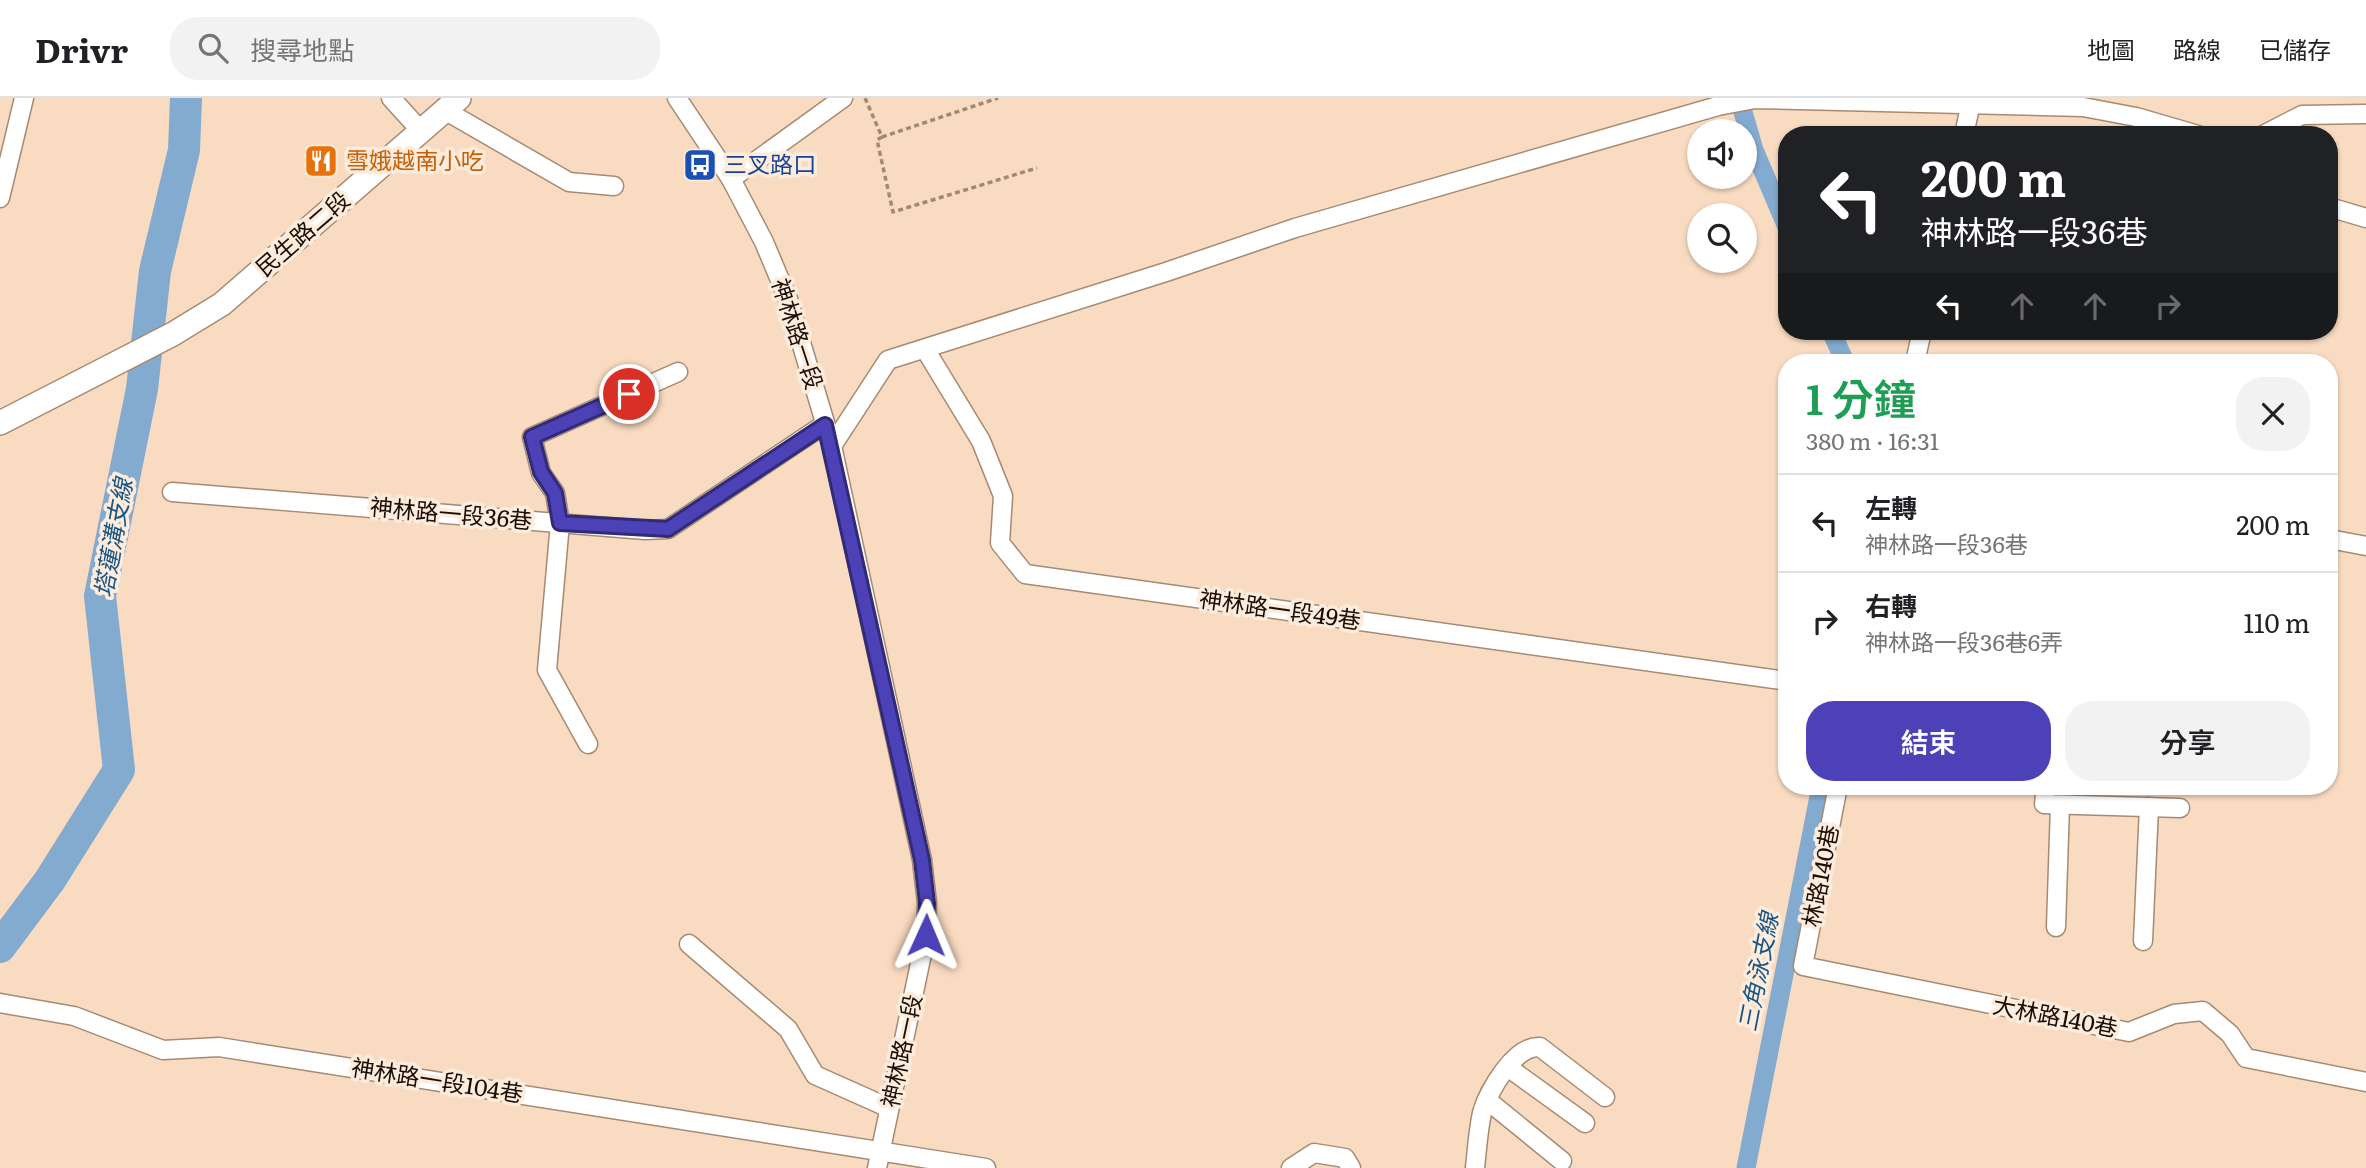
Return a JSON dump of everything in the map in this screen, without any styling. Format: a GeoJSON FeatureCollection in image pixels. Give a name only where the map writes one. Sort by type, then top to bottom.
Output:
{"type":"FeatureCollection","features":[{"type":"Feature","properties":{"kind":"main road","name":"民生路二段"},"geometry":{"type":"LineString","coordinates":[[0,423],[173,334],[222,304],[452,104]]}},
{"type":"Feature","properties":{"kind":"street"},"geometry":{"type":"LineString","coordinates":[[0,198],[24,98]]}},
{"type":"Feature","properties":{"kind":"street"},"geometry":{"type":"LineString","coordinates":[[391,98],[421,131]]}},
{"type":"Feature","properties":{"kind":"street","name":"神林路一段"},"geometry":{"type":"LineString","coordinates":[[677,98],[731,179],[764,242],[788,299],[832,446],[922,860],[927,903],[926,935],[877,1168]]}},
{"type":"Feature","properties":{"kind":"street"},"geometry":{"type":"LineString","coordinates":[[731,179],[842,98]]}},
{"type":"Feature","properties":{"kind":"street"},"geometry":{"type":"LineString","coordinates":[[832,446],[888,360],[1295,228],[1719,103],[1755,99],[1970,107],[2031,102],[2083,107],[2167,126]]}},
{"type":"Feature","properties":{"kind":"street"},"geometry":{"type":"LineString","coordinates":[[452,104],[569,181],[614,186]]}},
{"type":"Feature","properties":{"kind":"street"},"geometry":{"type":"LineString","coordinates":[[1966,126],[1970,107]]}},
{"type":"Feature","properties":{"kind":"street"},"geometry":{"type":"LineString","coordinates":[[2281,126],[2302,115],[2366,114]]}},
{"type":"Feature","properties":{"kind":"street"},"geometry":{"type":"LineString","coordinates":[[2338,210],[2366,218]]}},
{"type":"Feature","properties":{"kind":"street","name":"神林路一段49巷"},"geometry":{"type":"LineString","coordinates":[[925,349],[981,441],[1003,496],[1000,543],[1026,574],[1778,680]]}},
{"type":"Feature","properties":{"kind":"street"},"geometry":{"type":"LineString","coordinates":[[588,744],[547,670],[560,523],[555,493],[541,472],[532,437],[678,372]]}},
{"type":"Feature","properties":{"kind":"street","name":"神林路一段36巷"},"geometry":{"type":"LineString","coordinates":[[172,492],[668,529],[825,425]]}},
{"type":"Feature","properties":{"kind":"street"},"geometry":{"type":"LineString","coordinates":[[2338,541],[2366,546]]}},
{"type":"Feature","properties":{"kind":"street","name":"林路140巷"},"geometry":{"type":"LineString","coordinates":[[1804,966],[1836,795]]}},
{"type":"Feature","properties":{"kind":"street"},"geometry":{"type":"LineString","coordinates":[[2044,795],[2043,804],[2180,808]]}},
{"type":"Feature","properties":{"kind":"street"},"geometry":{"type":"LineString","coordinates":[[2056,927],[2060,805]]}},
{"type":"Feature","properties":{"kind":"street"},"geometry":{"type":"LineString","coordinates":[[2143,941],[2149,807]]}},
{"type":"Feature","properties":{"kind":"street"},"geometry":{"type":"LineString","coordinates":[[689,944],[788,1029],[815,1075],[889,1108]]}},
{"type":"Feature","properties":{"kind":"street","name":"大林路140巷"},"geometry":{"type":"LineString","coordinates":[[1804,966],[2129,1032],[2174,1014],[2203,1011],[2230,1034],[2246,1058],[2366,1082]]}},
{"type":"Feature","properties":{"kind":"street","name":"神林路一段104巷"},"geometry":{"type":"LineString","coordinates":[[0,1003],[74,1016],[163,1051],[219,1047],[880,1149],[986,1168]]}},
{"type":"Feature","properties":{"kind":"street"},"geometry":{"type":"LineString","coordinates":[[1475,1168],[1487,1101],[1509,1068],[1522,1052],[1531,1046],[1540,1047],[1605,1097]]}},
{"type":"Feature","properties":{"kind":"street"},"geometry":{"type":"LineString","coordinates":[[1509,1068],[1585,1123]]}},
{"type":"Feature","properties":{"kind":"street"},"geometry":{"type":"LineString","coordinates":[[1487,1101],[1562,1161]]}},
{"type":"Feature","properties":{"kind":"street"},"geometry":{"type":"LineString","coordinates":[[1291,1168],[1314,1153],[1345,1158],[1351,1168]]}},
{"type":"Feature","properties":{"kind":"path"},"geometry":{"type":"LineString","coordinates":[[865,98],[882,137]]}},
{"type":"Feature","properties":{"kind":"path"},"geometry":{"type":"LineString","coordinates":[[998,98],[877,140],[893,212],[1037,167]]}},
{"type":"Feature","properties":{"kind":"waterway","name":"塔蓮溝支線"},"geometry":{"type":"LineString","coordinates":[[0,947],[50,880],[119,770],[100,596],[142,389],[155,271],[184,150],[186,98]]}},
{"type":"Feature","properties":{"kind":"waterway","name":"三角泳支線"},"geometry":{"type":"LineString","coordinates":[[1739,98],[1754,150],[1778,206]]}},
{"type":"Feature","properties":{"kind":"waterway","name":"三角泳支線"},"geometry":{"type":"LineString","coordinates":[[1835,340],[1841,354]]}},
{"type":"Feature","properties":{"kind":"waterway","name":"三角泳支線"},"geometry":{"type":"LineString","coordinates":[[1746,1168],[1819,795]]}},
{"type":"Feature","properties":{"kind":"place","name":"雪娥越南小吃"},"geometry":{"type":"Point","coordinates":[321,161]}},
{"type":"Feature","properties":{"kind":"place","name":"三叉路口"},"geometry":{"type":"Point","coordinates":[700,165]}},
{"type":"Feature","properties":{"kind":"route"},"geometry":{"type":"LineString","coordinates":[[629,394],[532,437],[541,472],[555,493],[560,523],[645,530],[668,529],[825,425],[832,446],[922,860],[927,903],[926,935]]}}]}
